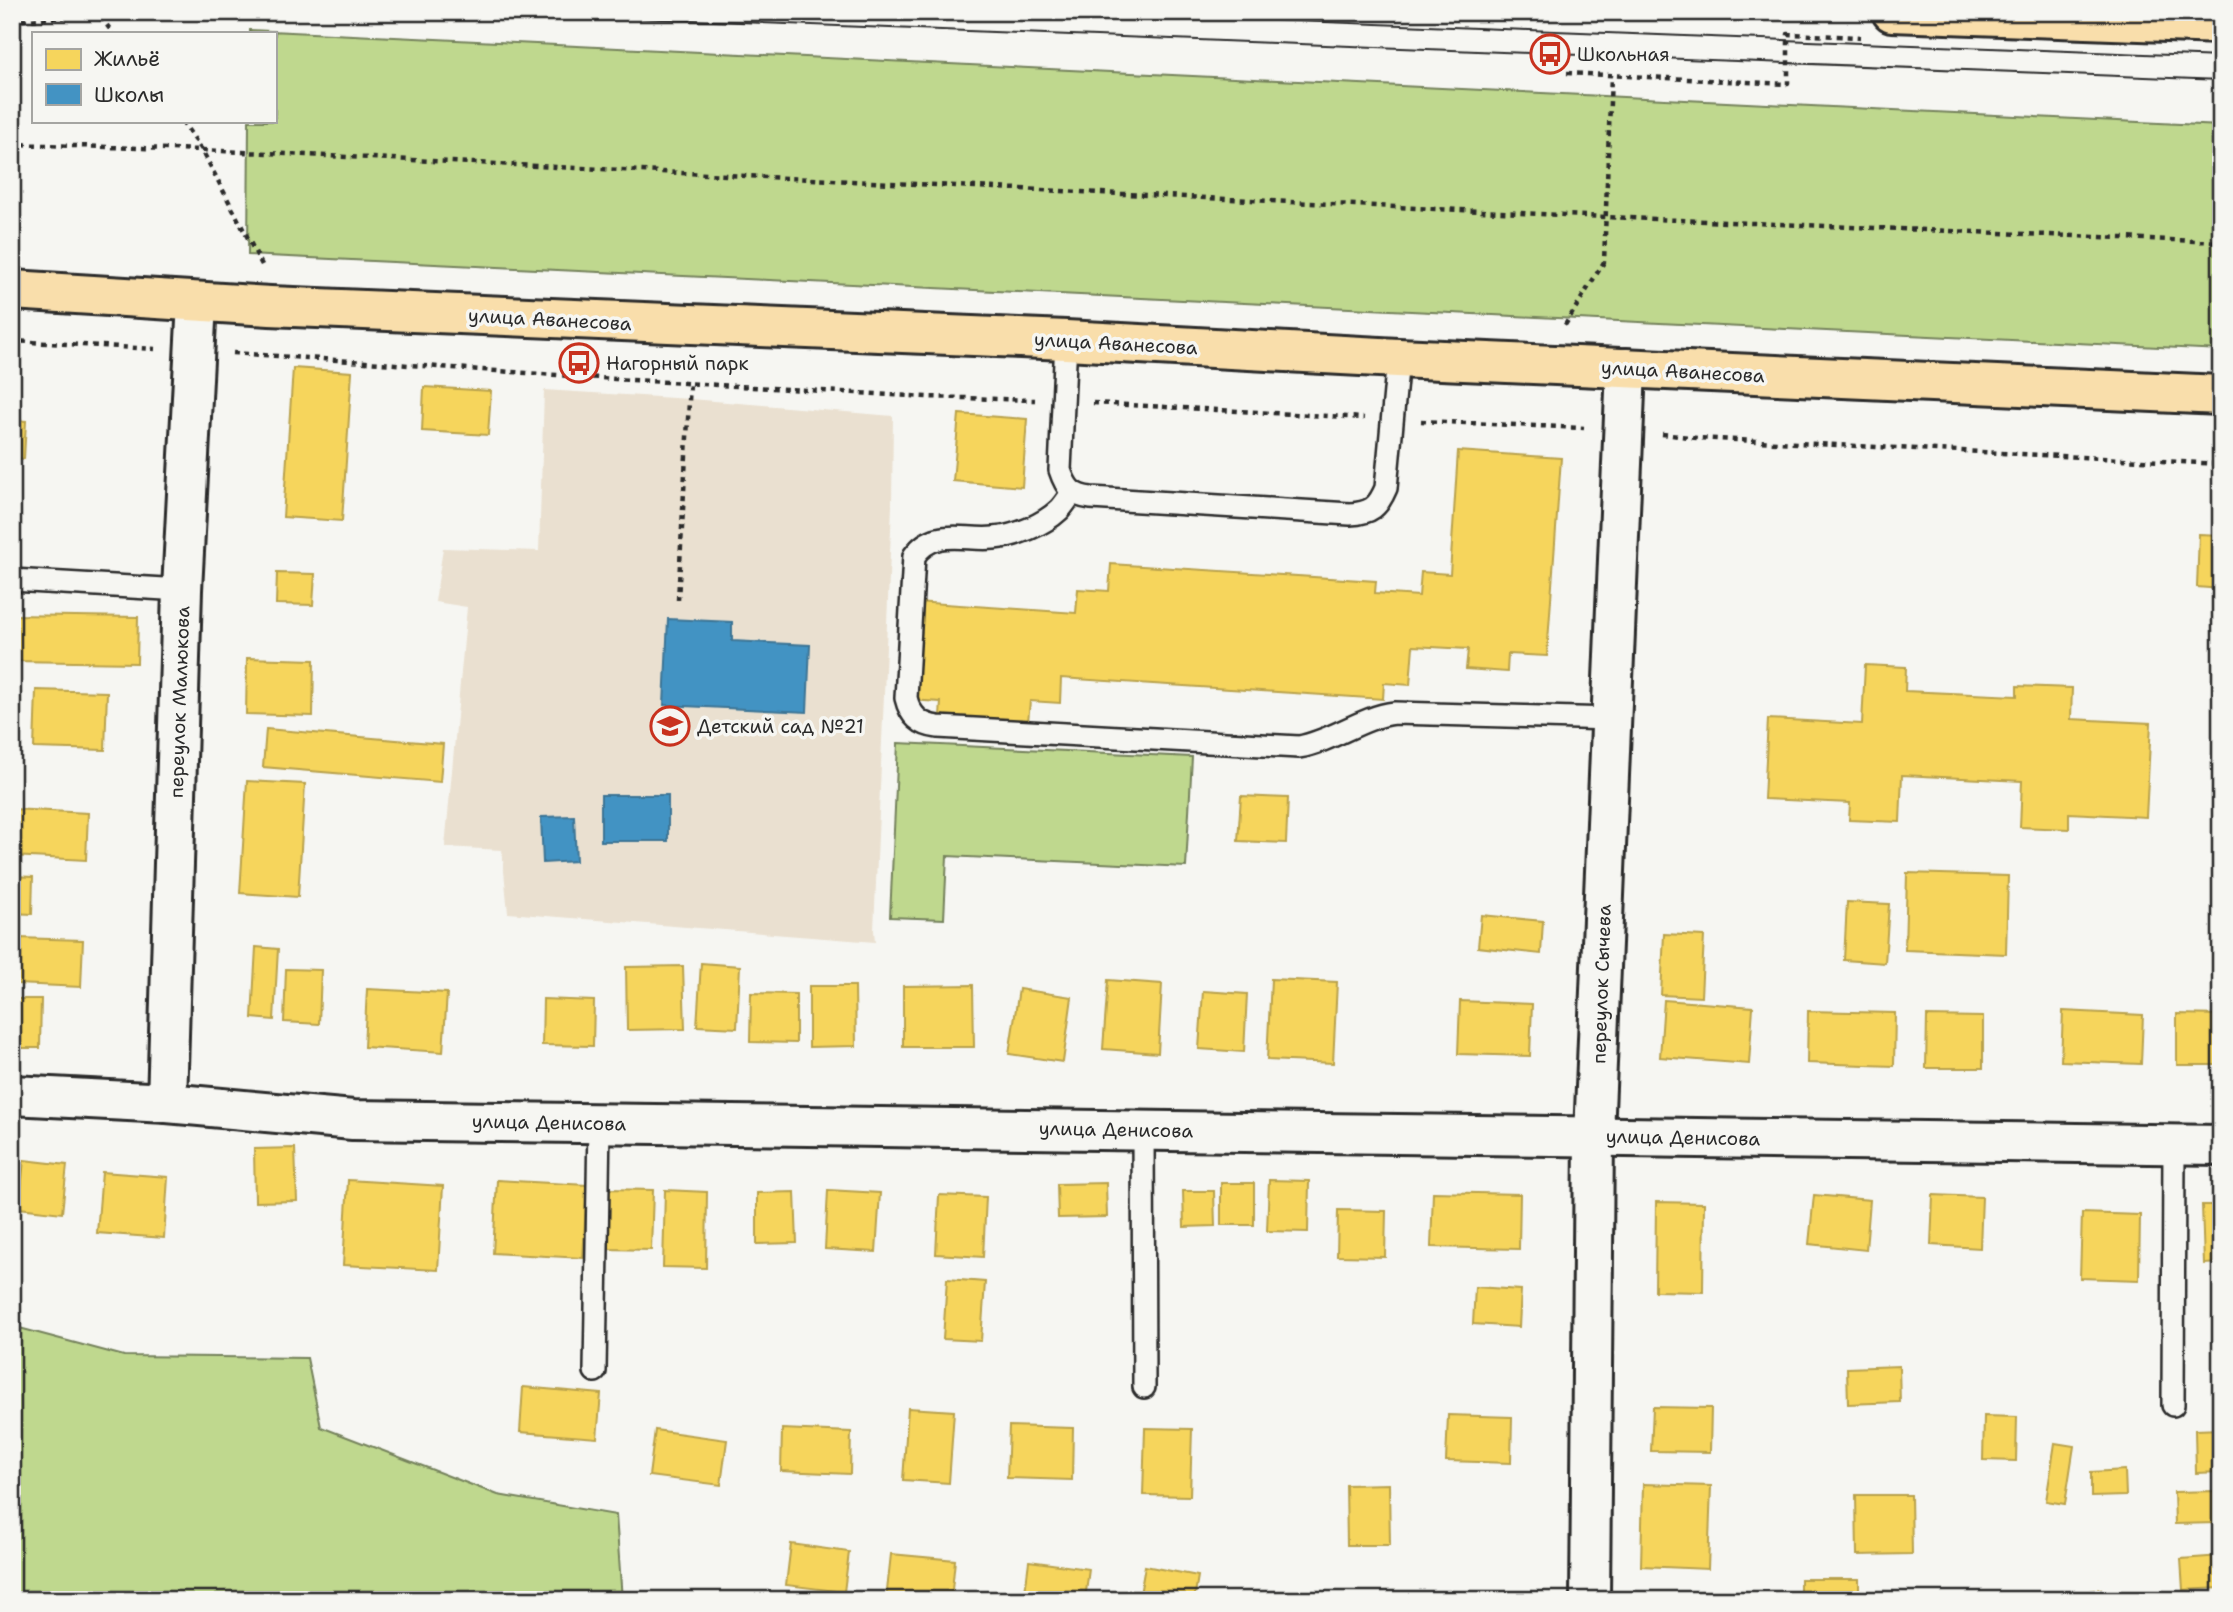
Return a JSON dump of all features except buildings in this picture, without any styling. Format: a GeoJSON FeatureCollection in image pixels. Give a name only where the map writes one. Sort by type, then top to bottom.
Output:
{"type":"FeatureCollection","features":[{"type":"Feature","properties":{"kind":"highway"},"geometry":{"type":"LineString","coordinates":[[1882,25],[2221,24]]}},
{"type":"Feature","properties":{"kind":"highway","name":"улица Аванесова"},"geometry":{"type":"LineString","coordinates":[[12,290],[585,321],[1066,340],[1398,358],[2221,395]]}},
{"type":"Feature","properties":{"kind":"street","name":"переулок Малюкова"},"geometry":{"type":"LineString","coordinates":[[167,1102],[182,590],[197,302]]}},
{"type":"Feature","properties":{"kind":"street","name":"переулок Сычева"},"geometry":{"type":"LineString","coordinates":[[1590,1600],[1594,1135],[1626,368]]}},
{"type":"Feature","properties":{"kind":"street","name":"улица Денисова"},"geometry":{"type":"LineString","coordinates":[[12,1095],[167,1102],[353,1120],[2221,1144]]}},
{"type":"Feature","properties":{"kind":"lane"},"geometry":{"type":"LineString","coordinates":[[1066,340],[1060,470],[1065,485],[1072,493],[1091,498],[1363,514],[1381,501],[1386,488],[1398,358]]}},
{"type":"Feature","properties":{"kind":"lane"},"geometry":{"type":"LineString","coordinates":[[1072,493],[1058,511],[1021,531],[995,538],[934,539],[914,556],[906,698],[908,708],[915,718],[928,726],[938,727],[1299,747],[1330,739],[1373,717],[1395,713],[1612,719]]}},
{"type":"Feature","properties":{"kind":"lane"},"geometry":{"type":"LineString","coordinates":[[12,580],[182,590]]}},
{"type":"Feature","properties":{"kind":"lane"},"geometry":{"type":"LineString","coordinates":[[595,1371],[599,1123]]}},
{"type":"Feature","properties":{"kind":"lane"},"geometry":{"type":"LineString","coordinates":[[1143,1130],[1144,1387]]}},
{"type":"Feature","properties":{"kind":"lane"},"geometry":{"type":"LineString","coordinates":[[2173,1405],[2174,1144]]}},
{"type":"Feature","properties":{"kind":"path"},"geometry":{"type":"LineString","coordinates":[[12,21],[99,15],[112,32]]}},
{"type":"Feature","properties":{"kind":"path"},"geometry":{"type":"LineString","coordinates":[[1567,73],[1788,84],[1788,34],[1882,25]]}},
{"type":"Feature","properties":{"kind":"path"},"geometry":{"type":"LineString","coordinates":[[1562,329],[1604,262],[1611,75]]}},
{"type":"Feature","properties":{"kind":"path"},"geometry":{"type":"LineString","coordinates":[[183,122],[202,150],[264,269]]}},
{"type":"Feature","properties":{"kind":"path"},"geometry":{"type":"LineString","coordinates":[[12,144],[202,150],[1605,217],[2221,242]]}},
{"type":"Feature","properties":{"kind":"path"},"geometry":{"type":"LineString","coordinates":[[12,341],[268,354],[927,397],[1063,401],[1624,430],[1697,438],[2221,464]]}},
{"type":"Feature","properties":{"kind":"path"},"geometry":{"type":"LineString","coordinates":[[678,600],[690,383]]}},
{"type":"Feature","properties":{"kind":"shaded area","name":"Детский сад №21"},"geometry":{"type":"Polygon","coordinates":[[[544,390],[893,416],[875,942],[508,913],[502,850],[445,847],[467,607],[435,602],[443,548],[539,551],[544,390]]]}},
{"type":"Feature","properties":{"kind":"green space"},"geometry":{"type":"Polygon","coordinates":[[[250,30],[2221,126],[2221,350],[248,255],[249,122],[276,122],[276,32],[250,30]]]}},
{"type":"Feature","properties":{"kind":"green space"},"geometry":{"type":"Polygon","coordinates":[[[898,743],[1192,757],[1186,867],[947,856],[944,919],[890,917],[898,743]]]}},
{"type":"Feature","properties":{"kind":"green space"},"geometry":{"type":"Polygon","coordinates":[[[12,1326],[124,1356],[307,1358],[321,1427],[498,1495],[616,1515],[622,1600],[12,1600],[12,1326]]]}},
{"type":"Feature","properties":{"kind":"tram line"},"geometry":{"type":"LineString","coordinates":[[481,12],[2221,80]]}},
{"type":"Feature","properties":{"kind":"tram line"},"geometry":{"type":"LineString","coordinates":[[1067,12],[2221,57]]}},
{"type":"Feature","properties":{"kind":"place","name":"Школьная"},"geometry":{"type":"Point","coordinates":[1550,54]}},
{"type":"Feature","properties":{"kind":"place","name":"Нагорный парк"},"geometry":{"type":"Point","coordinates":[579,363]}},
{"type":"Feature","properties":{"kind":"place","name":"Детский сад №21"},"geometry":{"type":"Point","coordinates":[670,726]}}]}
